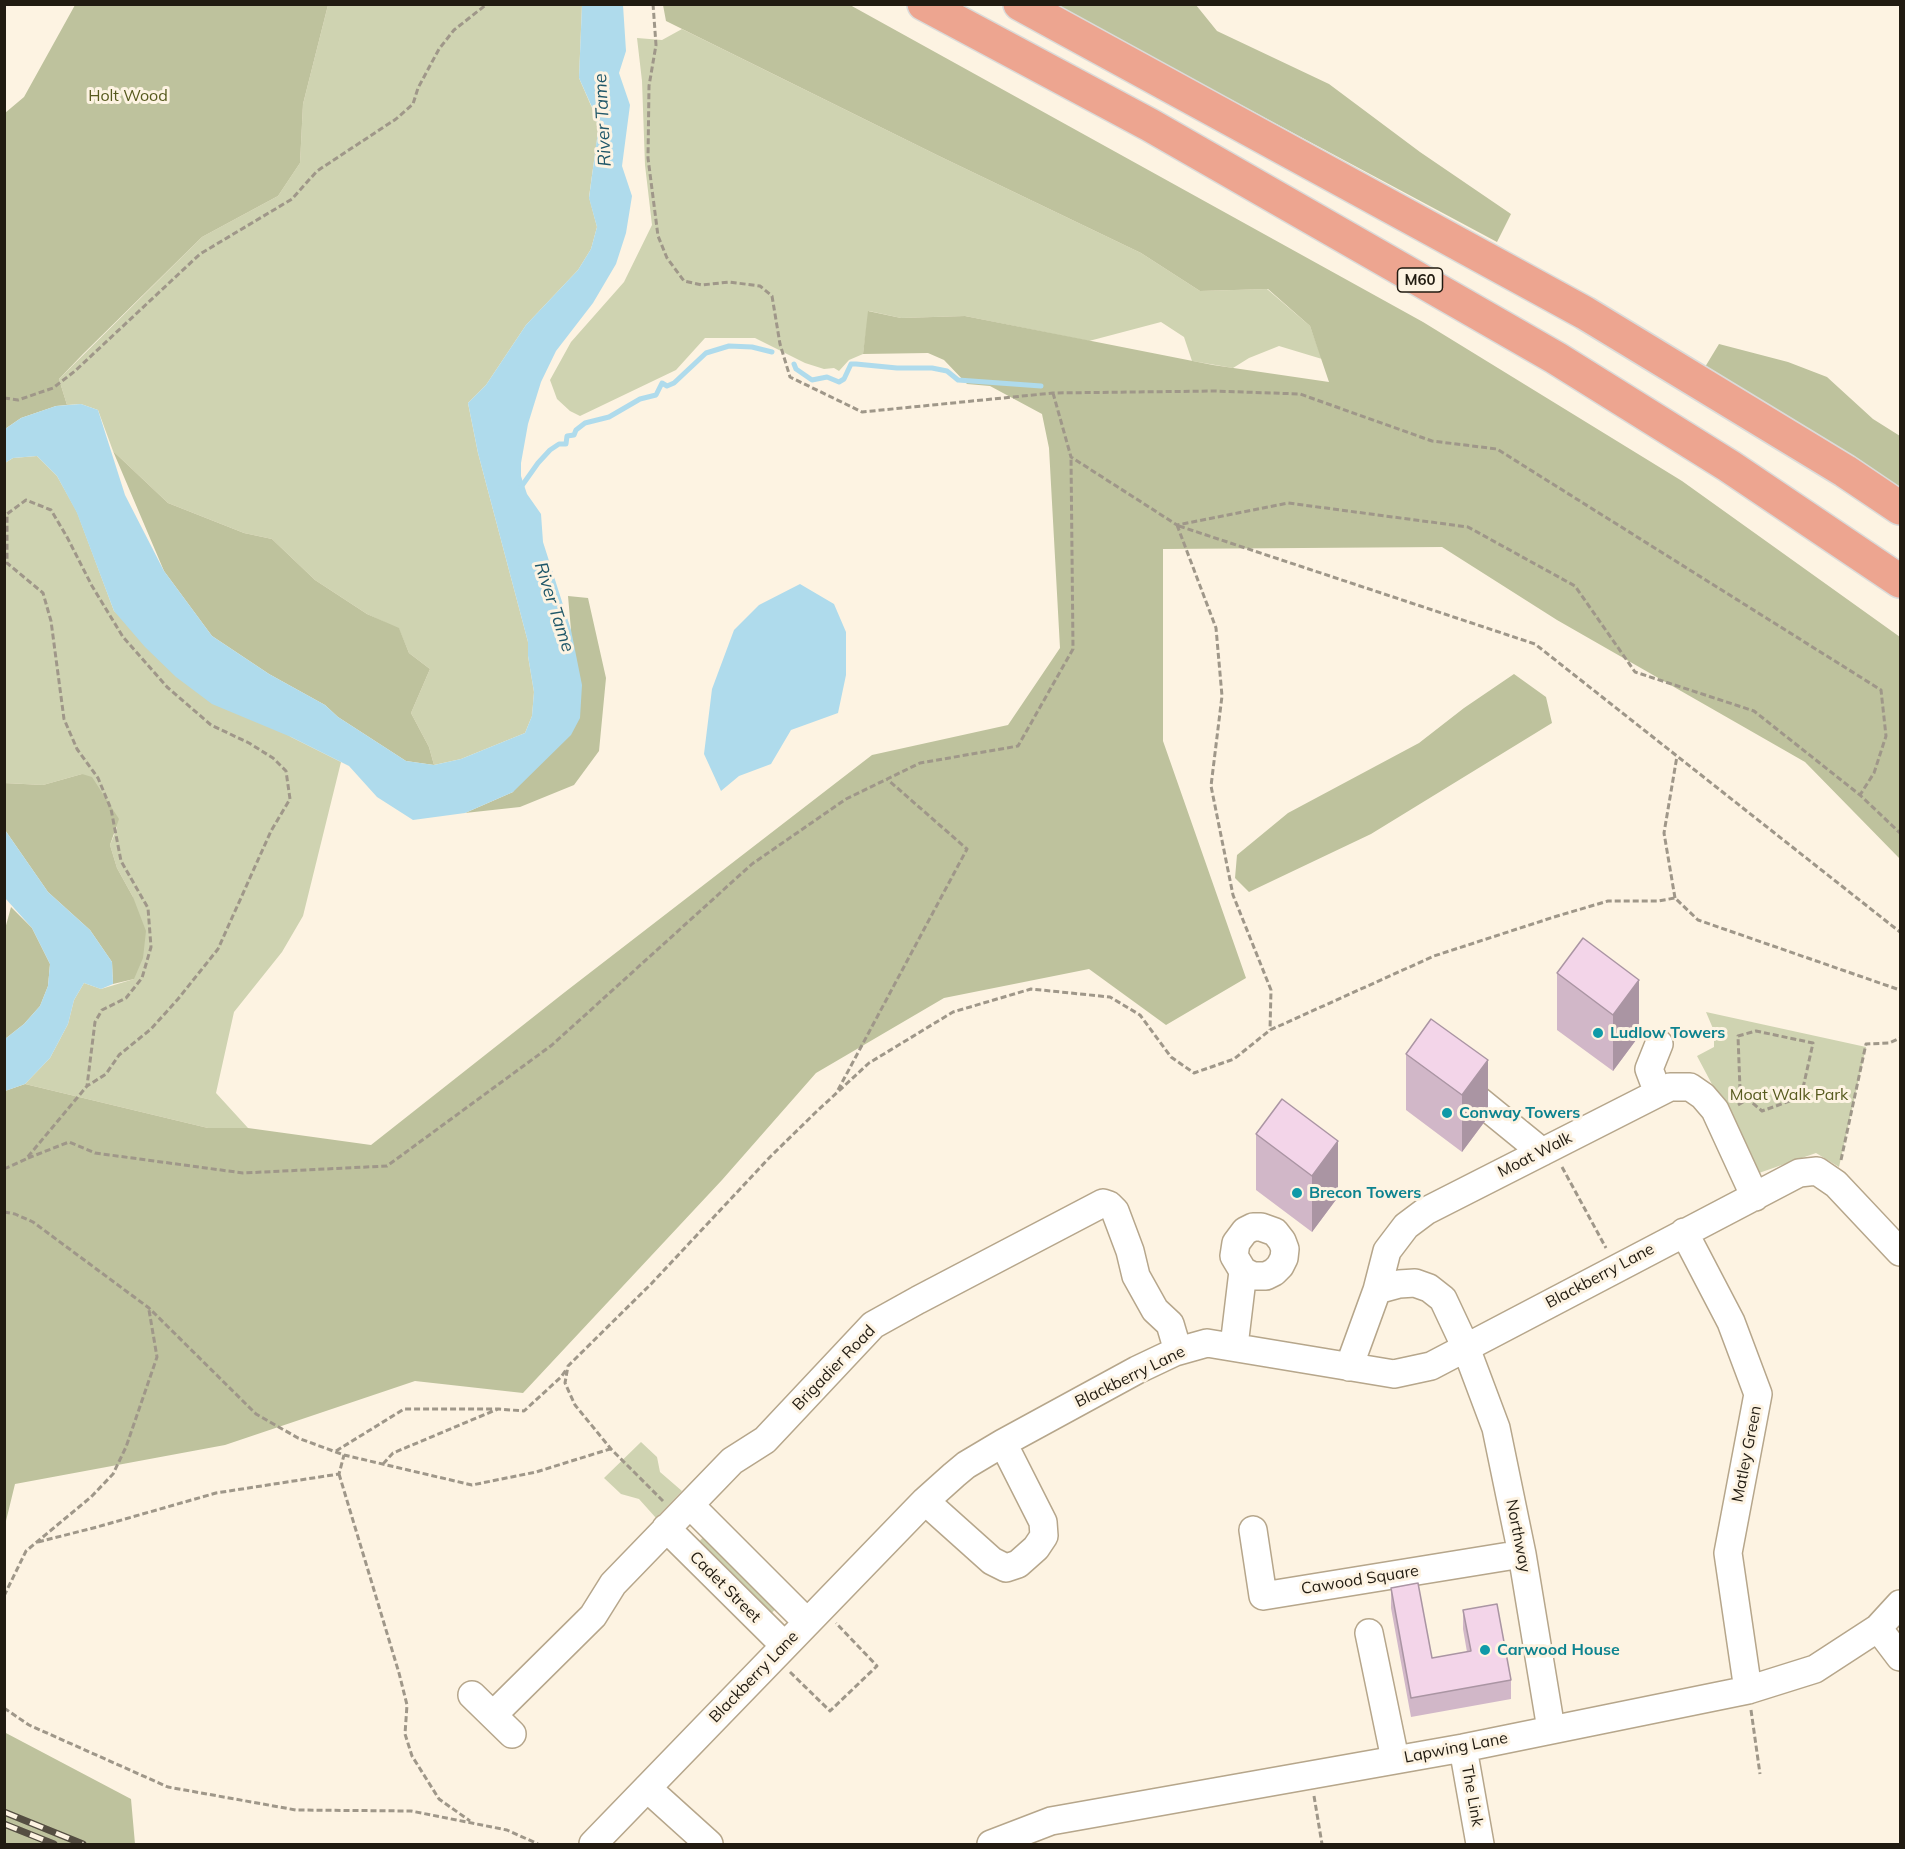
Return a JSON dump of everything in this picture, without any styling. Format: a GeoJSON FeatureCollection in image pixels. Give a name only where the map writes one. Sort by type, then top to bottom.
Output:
{"type":"FeatureCollection","features":[{"type":"Feature","properties":{"kind":"highway","name":"M60"},"geometry":{"type":"LineString","coordinates":[[924,4],[1150,125],[1556,358],[1730,466],[1855,548],[1900,581]]}},
{"type":"Feature","properties":{"kind":"highway"},"geometry":{"type":"LineString","coordinates":[[1020,4],[1586,313],[1845,471],[1900,508]]}},
{"type":"Feature","properties":{"kind":"street"},"geometry":{"type":"LineString","coordinates":[[1658,1093],[1649,1069],[1659,1044]]}},
{"type":"Feature","properties":{"kind":"street"},"geometry":{"type":"LineString","coordinates":[[1453,1080],[1547,1149]]}},
{"type":"Feature","properties":{"kind":"street","name":"Moat Walk"},"geometry":{"type":"LineString","coordinates":[[1349,1367],[1377,1290],[1387,1251],[1406,1226],[1426,1210],[1670,1087],[1690,1087],[1703,1096],[1718,1116],[1755,1197]]}},
{"type":"Feature","properties":{"kind":"street","name":"Blackberry Lane"},"geometry":{"type":"LineString","coordinates":[[593,1845],[925,1501],[966,1465],[1137,1370],[1178,1351],[1207,1343],[1394,1374],[1431,1366],[1799,1173],[1817,1171],[1836,1184],[1900,1252]]}},
{"type":"Feature","properties":{"kind":"street","name":"Brigadier Road"},"geometry":{"type":"LineString","coordinates":[[472,1695],[503,1724],[593,1616],[613,1584],[732,1461],[765,1440],[873,1325],[1102,1203],[1108,1204],[1118,1217],[1136,1276],[1155,1310],[1170,1324],[1178,1351]]}},
{"type":"Feature","properties":{"kind":"street","name":"Matley Green"},"geometry":{"type":"LineString","coordinates":[[1684,1232],[1731,1322],[1758,1394],[1728,1553],[1748,1690]]}},
{"type":"Feature","properties":{"kind":"street"},"geometry":{"type":"LineString","coordinates":[[1234,1346],[1243,1271]]}},
{"type":"Feature","properties":{"kind":"street","name":"Northway"},"geometry":{"type":"LineString","coordinates":[[1377,1290],[1399,1284],[1415,1283],[1429,1288],[1443,1299],[1466,1348],[1496,1428],[1522,1554],[1551,1729]]}},
{"type":"Feature","properties":{"kind":"street"},"geometry":{"type":"LineString","coordinates":[[925,1501],[992,1561],[1006,1568],[1018,1564],[1036,1548],[1044,1536],[1043,1522],[1003,1443]]}},
{"type":"Feature","properties":{"kind":"street","name":"Cadet Street"},"geometry":{"type":"LineString","coordinates":[[678,1516],[814,1615]]}},
{"type":"Feature","properties":{"kind":"street","name":"Cadet Street"},"geometry":{"type":"LineString","coordinates":[[678,1516],[779,1651]]}},
{"type":"Feature","properties":{"kind":"street","name":"Cawood Square"},"geometry":{"type":"LineString","coordinates":[[1253,1530],[1263,1596],[1522,1554]]}},
{"type":"Feature","properties":{"kind":"street","name":"Lapwing Lane"},"geometry":{"type":"LineString","coordinates":[[991,1845],[1051,1821],[1311,1773],[1463,1748],[1748,1690],[1815,1669],[1878,1628],[1900,1604]]}},
{"type":"Feature","properties":{"kind":"street"},"geometry":{"type":"LineString","coordinates":[[1878,1628],[1900,1657]]}},
{"type":"Feature","properties":{"kind":"street"},"geometry":{"type":"LineString","coordinates":[[1369,1633],[1395,1759]]}},
{"type":"Feature","properties":{"kind":"street","name":"The Link"},"geometry":{"type":"LineString","coordinates":[[1463,1748],[1480,1845]]}},
{"type":"Feature","properties":{"kind":"street"},"geometry":{"type":"LineString","coordinates":[[647,1788],[709,1845]]}},
{"type":"Feature","properties":{"kind":"path"},"geometry":{"type":"LineString","coordinates":[[4,398],[18,400],[53,388],[75,371],[200,254],[292,199],[317,171],[396,119],[413,104],[418,88],[439,49],[454,30],[487,4]]}},
{"type":"Feature","properties":{"kind":"path"},"geometry":{"type":"LineString","coordinates":[[653,4],[656,45],[649,86],[648,158],[657,236],[667,258],[684,281],[702,285],[729,282],[760,286],[772,296],[780,344],[790,376],[862,411],[1053,393],[1214,391],[1300,394],[1432,441],[1497,449],[1881,690],[1886,736],[1874,773],[1860,795]]}},
{"type":"Feature","properties":{"kind":"path"},"geometry":{"type":"LineString","coordinates":[[4,1169],[69,1142],[95,1153],[243,1173],[387,1166],[552,1045],[752,864],[846,799],[920,763],[1018,746],[1074,649],[1071,457],[1053,393]]}},
{"type":"Feature","properties":{"kind":"path"},"geometry":{"type":"LineString","coordinates":[[1071,457],[1177,525],[1535,644],[1900,932]]}},
{"type":"Feature","properties":{"kind":"path"},"geometry":{"type":"LineString","coordinates":[[26,1159],[87,1086],[106,1074],[119,1056],[151,1029],[218,949],[271,831],[290,799],[286,771],[273,758],[212,725],[167,687],[123,637],[92,586],[51,510],[26,500],[7,514],[7,563],[43,593],[51,621],[64,719],[77,749],[98,778],[107,798],[121,861],[148,908],[151,947],[142,978],[126,998],[102,1010],[95,1023],[87,1086]]}},
{"type":"Feature","properties":{"kind":"path"},"geometry":{"type":"LineString","coordinates":[[1177,525],[1288,503],[1468,527],[1575,586],[1635,672],[1754,711],[1860,795],[1900,833]]}},
{"type":"Feature","properties":{"kind":"path"},"geometry":{"type":"LineString","coordinates":[[1177,525],[1216,628],[1222,696],[1211,786],[1233,895],[1271,990],[1270,1030]]}},
{"type":"Feature","properties":{"kind":"path"},"geometry":{"type":"LineString","coordinates":[[1677,756],[1664,833],[1675,898],[1698,920],[1900,990]]}},
{"type":"Feature","properties":{"kind":"path"},"geometry":{"type":"LineString","coordinates":[[836,1093],[967,849],[888,779]]}},
{"type":"Feature","properties":{"kind":"path"},"geometry":{"type":"LineString","coordinates":[[678,1516],[611,1449],[575,1405],[565,1383],[568,1366],[652,1283],[770,1157],[869,1063],[953,1012],[1031,989],[1110,997],[1140,1015],[1171,1057],[1194,1073],[1234,1059],[1270,1030],[1434,956],[1554,916],[1608,901],[1658,902],[1675,898]]}},
{"type":"Feature","properties":{"kind":"path"},"geometry":{"type":"LineString","coordinates":[[1756,1031],[1813,1043],[1801,1097],[1762,1111],[1748,1099],[1740,1089],[1738,1036],[1756,1031]]}},
{"type":"Feature","properties":{"kind":"path"},"geometry":{"type":"LineString","coordinates":[[1836,1184],[1866,1044],[1889,1043],[1900,1038]]}},
{"type":"Feature","properties":{"kind":"path"},"geometry":{"type":"LineString","coordinates":[[1718,1116],[1748,1099]]}},
{"type":"Feature","properties":{"kind":"path"},"geometry":{"type":"LineString","coordinates":[[1547,1149],[1617,1268]]}},
{"type":"Feature","properties":{"kind":"path"},"geometry":{"type":"LineString","coordinates":[[4,1212],[33,1222],[149,1308],[256,1414],[298,1438],[344,1455],[472,1485],[536,1472],[611,1449]]}},
{"type":"Feature","properties":{"kind":"path"},"geometry":{"type":"LineString","coordinates":[[4,1596],[26,1551],[91,1497],[113,1474],[122,1456],[157,1357],[149,1308]]}},
{"type":"Feature","properties":{"kind":"path"},"geometry":{"type":"LineString","coordinates":[[336,1451],[404,1409],[524,1411],[566,1370]]}},
{"type":"Feature","properties":{"kind":"path"},"geometry":{"type":"LineString","coordinates":[[383,1464],[393,1452],[500,1409]]}},
{"type":"Feature","properties":{"kind":"path"},"geometry":{"type":"LineString","coordinates":[[344,1455],[339,1474],[399,1673],[407,1706],[405,1734],[412,1756],[439,1800],[472,1823]]}},
{"type":"Feature","properties":{"kind":"path"},"geometry":{"type":"LineString","coordinates":[[37,1542],[216,1493],[339,1474]]}},
{"type":"Feature","properties":{"kind":"path"},"geometry":{"type":"LineString","coordinates":[[779,1651],[830,1711],[877,1666],[814,1615]]}},
{"type":"Feature","properties":{"kind":"path"},"geometry":{"type":"LineString","coordinates":[[1748,1690],[1760,1774]]}},
{"type":"Feature","properties":{"kind":"path"},"geometry":{"type":"LineString","coordinates":[[4,1707],[29,1725],[168,1787],[296,1810],[411,1811],[507,1830],[538,1845]]}},
{"type":"Feature","properties":{"kind":"path"},"geometry":{"type":"LineString","coordinates":[[1311,1773],[1322,1845]]}},
{"type":"Feature","properties":{"kind":"green space","name":"Holt Wood"},"geometry":{"type":"Polygon","coordinates":[[[75,5],[328,5],[303,104],[300,163],[278,196],[202,237],[83,354],[59,379],[67,405],[56,406],[21,418],[5,429],[5,113],[24,97],[75,5]]]}},
{"type":"Feature","properties":{"kind":"green space"},"geometry":{"type":"Polygon","coordinates":[[[328,5],[582,5],[579,78],[596,117],[598,132],[589,197],[597,227],[591,249],[578,270],[526,325],[486,385],[468,403],[478,453],[528,642],[534,692],[532,716],[525,733],[461,759],[434,765],[429,747],[411,713],[430,669],[409,653],[399,629],[367,614],[315,580],[272,539],[244,533],[168,503],[113,451],[98,410],[81,404],[67,405],[59,379],[202,237],[278,196],[300,163],[303,104],[328,5]]]}},
{"type":"Feature","properties":{"kind":"green space"},"geometry":{"type":"Polygon","coordinates":[[[663,5],[850,5],[1423,322],[1682,481],[1900,637],[1900,859],[1805,762],[1557,620],[1442,547],[1163,549],[1163,741],[1246,978],[1166,1025],[1089,969],[944,998],[816,1073],[722,1180],[523,1393],[415,1381],[225,1445],[15,1484],[5,1525],[5,1091],[25,1084],[208,1128],[248,1128],[371,1145],[872,755],[1008,725],[1060,648],[1049,448],[1042,414],[990,386],[967,384],[944,360],[928,353],[863,354],[868,311],[901,318],[965,316],[1213,365],[1329,382],[1310,326],[1268,289],[1200,291],[1141,253],[666,21],[663,5]]]}},
{"type":"Feature","properties":{"kind":"green space"},"geometry":{"type":"Polygon","coordinates":[[[1054,5],[1196,5],[1217,31],[1329,84],[1420,152],[1511,214],[1497,242],[1054,5]]]}},
{"type":"Feature","properties":{"kind":"green space"},"geometry":{"type":"Polygon","coordinates":[[[682,29],[1141,253],[1200,291],[1267,289],[1310,326],[1322,359],[1279,346],[1249,358],[1233,368],[1192,361],[1184,337],[1161,322],[1089,341],[965,316],[901,318],[869,311],[863,354],[849,360],[839,371],[805,363],[755,338],[705,338],[676,370],[580,416],[570,411],[557,399],[550,380],[571,342],[624,282],[652,225],[645,165],[642,81],[637,38],[662,40],[682,29]]]}},
{"type":"Feature","properties":{"kind":"green space"},"geometry":{"type":"Polygon","coordinates":[[[1719,344],[1788,362],[1827,377],[1873,419],[1900,436],[1900,488],[1705,367],[1719,344]]]}},
{"type":"Feature","properties":{"kind":"green space"},"geometry":{"type":"Polygon","coordinates":[[[113,451],[168,503],[244,533],[272,539],[315,580],[367,614],[399,628],[409,653],[430,669],[411,713],[429,747],[434,765],[406,761],[338,717],[325,705],[269,674],[212,636],[164,571],[113,451]]]}},
{"type":"Feature","properties":{"kind":"green space"},"geometry":{"type":"Polygon","coordinates":[[[37,456],[57,476],[77,512],[114,611],[291,737],[341,762],[303,916],[282,952],[234,1012],[216,1093],[248,1128],[208,1128],[25,1084],[50,1058],[68,1024],[74,1000],[84,983],[101,989],[134,979],[133,897],[117,868],[110,845],[117,828],[82,774],[43,785],[5,783],[5,463],[13,458],[37,456]]]}},
{"type":"Feature","properties":{"kind":"green space"},"geometry":{"type":"Polygon","coordinates":[[[568,596],[588,598],[606,678],[599,751],[574,785],[520,807],[465,813],[513,792],[571,630],[568,596]]]}},
{"type":"Feature","properties":{"kind":"green space"},"geometry":{"type":"Polygon","coordinates":[[[1514,674],[1546,697],[1552,723],[1371,834],[1249,892],[1235,878],[1237,855],[1288,813],[1419,743],[1464,708],[1514,674]]]}},
{"type":"Feature","properties":{"kind":"green space"},"geometry":{"type":"Polygon","coordinates":[[[82,774],[92,777],[119,819],[110,845],[117,868],[133,897],[146,931],[143,958],[134,979],[113,984],[112,962],[90,930],[48,892],[5,830],[4,783],[43,785],[82,774]]]}},
{"type":"Feature","properties":{"kind":"green space"},"geometry":{"type":"Polygon","coordinates":[[[11,907],[32,928],[50,964],[48,986],[40,1006],[24,1024],[5,1039],[5,929],[11,907]]]}},
{"type":"Feature","properties":{"kind":"green space","name":"Moat Walk Park"},"geometry":{"type":"Polygon","coordinates":[[[1706,1012],[1866,1047],[1839,1167],[1816,1153],[1759,1173],[1697,1056],[1714,1047],[1714,1031],[1706,1012]]]}},
{"type":"Feature","properties":{"kind":"green space"},"geometry":{"type":"Polygon","coordinates":[[[641,1442],[657,1457],[660,1472],[682,1491],[656,1518],[639,1499],[621,1494],[604,1478],[641,1442]]]}},
{"type":"Feature","properties":{"kind":"green space"},"geometry":{"type":"Polygon","coordinates":[[[707,1533],[780,1604],[768,1617],[695,1546],[707,1533]]]}},
{"type":"Feature","properties":{"kind":"green space"},"geometry":{"type":"Polygon","coordinates":[[[4,1732],[131,1799],[135,1844],[5,1844],[4,1732]]]}},
{"type":"Feature","properties":{"kind":"water","name":"River Tame"},"geometry":{"type":"Polygon","coordinates":[[[582,5],[623,5],[626,51],[619,73],[630,105],[622,166],[632,196],[626,233],[616,264],[593,303],[556,351],[541,382],[528,424],[521,463],[521,476],[527,494],[541,514],[543,542],[571,630],[582,685],[580,718],[571,735],[513,792],[465,813],[413,820],[377,797],[349,766],[291,737],[212,704],[176,677],[145,647],[114,611],[77,513],[57,476],[37,456],[13,458],[5,463],[5,429],[21,418],[56,406],[81,404],[98,410],[125,495],[164,571],[212,636],[269,674],[325,705],[338,717],[406,761],[434,765],[461,759],[525,733],[532,716],[534,692],[528,642],[478,453],[468,403],[486,385],[526,325],[578,270],[591,249],[597,227],[589,198],[598,131],[596,116],[579,78],[582,5]]]}},
{"type":"Feature","properties":{"kind":"water"},"geometry":{"type":"Polygon","coordinates":[[[800,584],[834,604],[846,632],[846,675],[838,713],[791,730],[771,764],[739,776],[721,791],[704,754],[712,689],[734,630],[759,605],[800,584]]]}},
{"type":"Feature","properties":{"kind":"water"},"geometry":{"type":"Polygon","coordinates":[[[5,830],[48,892],[90,930],[112,962],[113,984],[101,989],[84,983],[74,1000],[68,1024],[50,1058],[25,1084],[5,1091],[5,1039],[24,1024],[40,1006],[48,986],[50,964],[32,928],[5,898],[5,830]]]}},
{"type":"Feature","properties":{"kind":"building"},"geometry":{"type":"Polygon","coordinates":[[[1583,938],[1639,980],[1613,1015],[1557,973],[1583,938]]]}},
{"type":"Feature","properties":{"kind":"building"},"geometry":{"type":"Polygon","coordinates":[[[1431,1019],[1488,1060],[1462,1095],[1406,1054],[1431,1019]]]}},
{"type":"Feature","properties":{"kind":"building"},"geometry":{"type":"Polygon","coordinates":[[[1282,1099],[1338,1141],[1312,1176],[1256,1134],[1282,1099]]]}},
{"type":"Feature","properties":{"kind":"building","name":"Carwood House"},"geometry":{"type":"Polygon","coordinates":[[[1418,1583],[1432,1658],[1471,1651],[1463,1610],[1497,1604],[1511,1680],[1411,1698],[1391,1588],[1418,1583]]]}},
{"type":"Feature","properties":{"kind":"waterway"},"geometry":{"type":"LineString","coordinates":[[521,487],[550,450],[559,444],[566,444],[567,436],[574,435],[576,430],[585,423],[609,417],[640,399],[656,395],[662,383],[667,386],[674,383],[706,353],[729,346],[752,347],[772,352]]}},
{"type":"Feature","properties":{"kind":"waterway"},"geometry":{"type":"LineString","coordinates":[[794,364],[796,369],[812,380],[827,377],[839,382],[844,379],[851,364],[856,364],[897,368],[932,368],[947,371],[958,380],[1041,386]]}},
{"type":"Feature","properties":{"kind":"railway"},"geometry":{"type":"LineString","coordinates":[[4,1812],[83,1844]]}},
{"type":"Feature","properties":{"kind":"railway"},"geometry":{"type":"LineString","coordinates":[[4,1824],[54,1844]]}},
{"type":"Feature","properties":{"kind":"place","name":"Ludlow Towers"},"geometry":{"type":"Point","coordinates":[1598,1033]}},
{"type":"Feature","properties":{"kind":"place","name":"Conway Towers"},"geometry":{"type":"Point","coordinates":[1447,1113]}},
{"type":"Feature","properties":{"kind":"place","name":"Brecon Towers"},"geometry":{"type":"Point","coordinates":[1297,1193]}},
{"type":"Feature","properties":{"kind":"place","name":"Carwood House"},"geometry":{"type":"Point","coordinates":[1485,1650]}}]}
